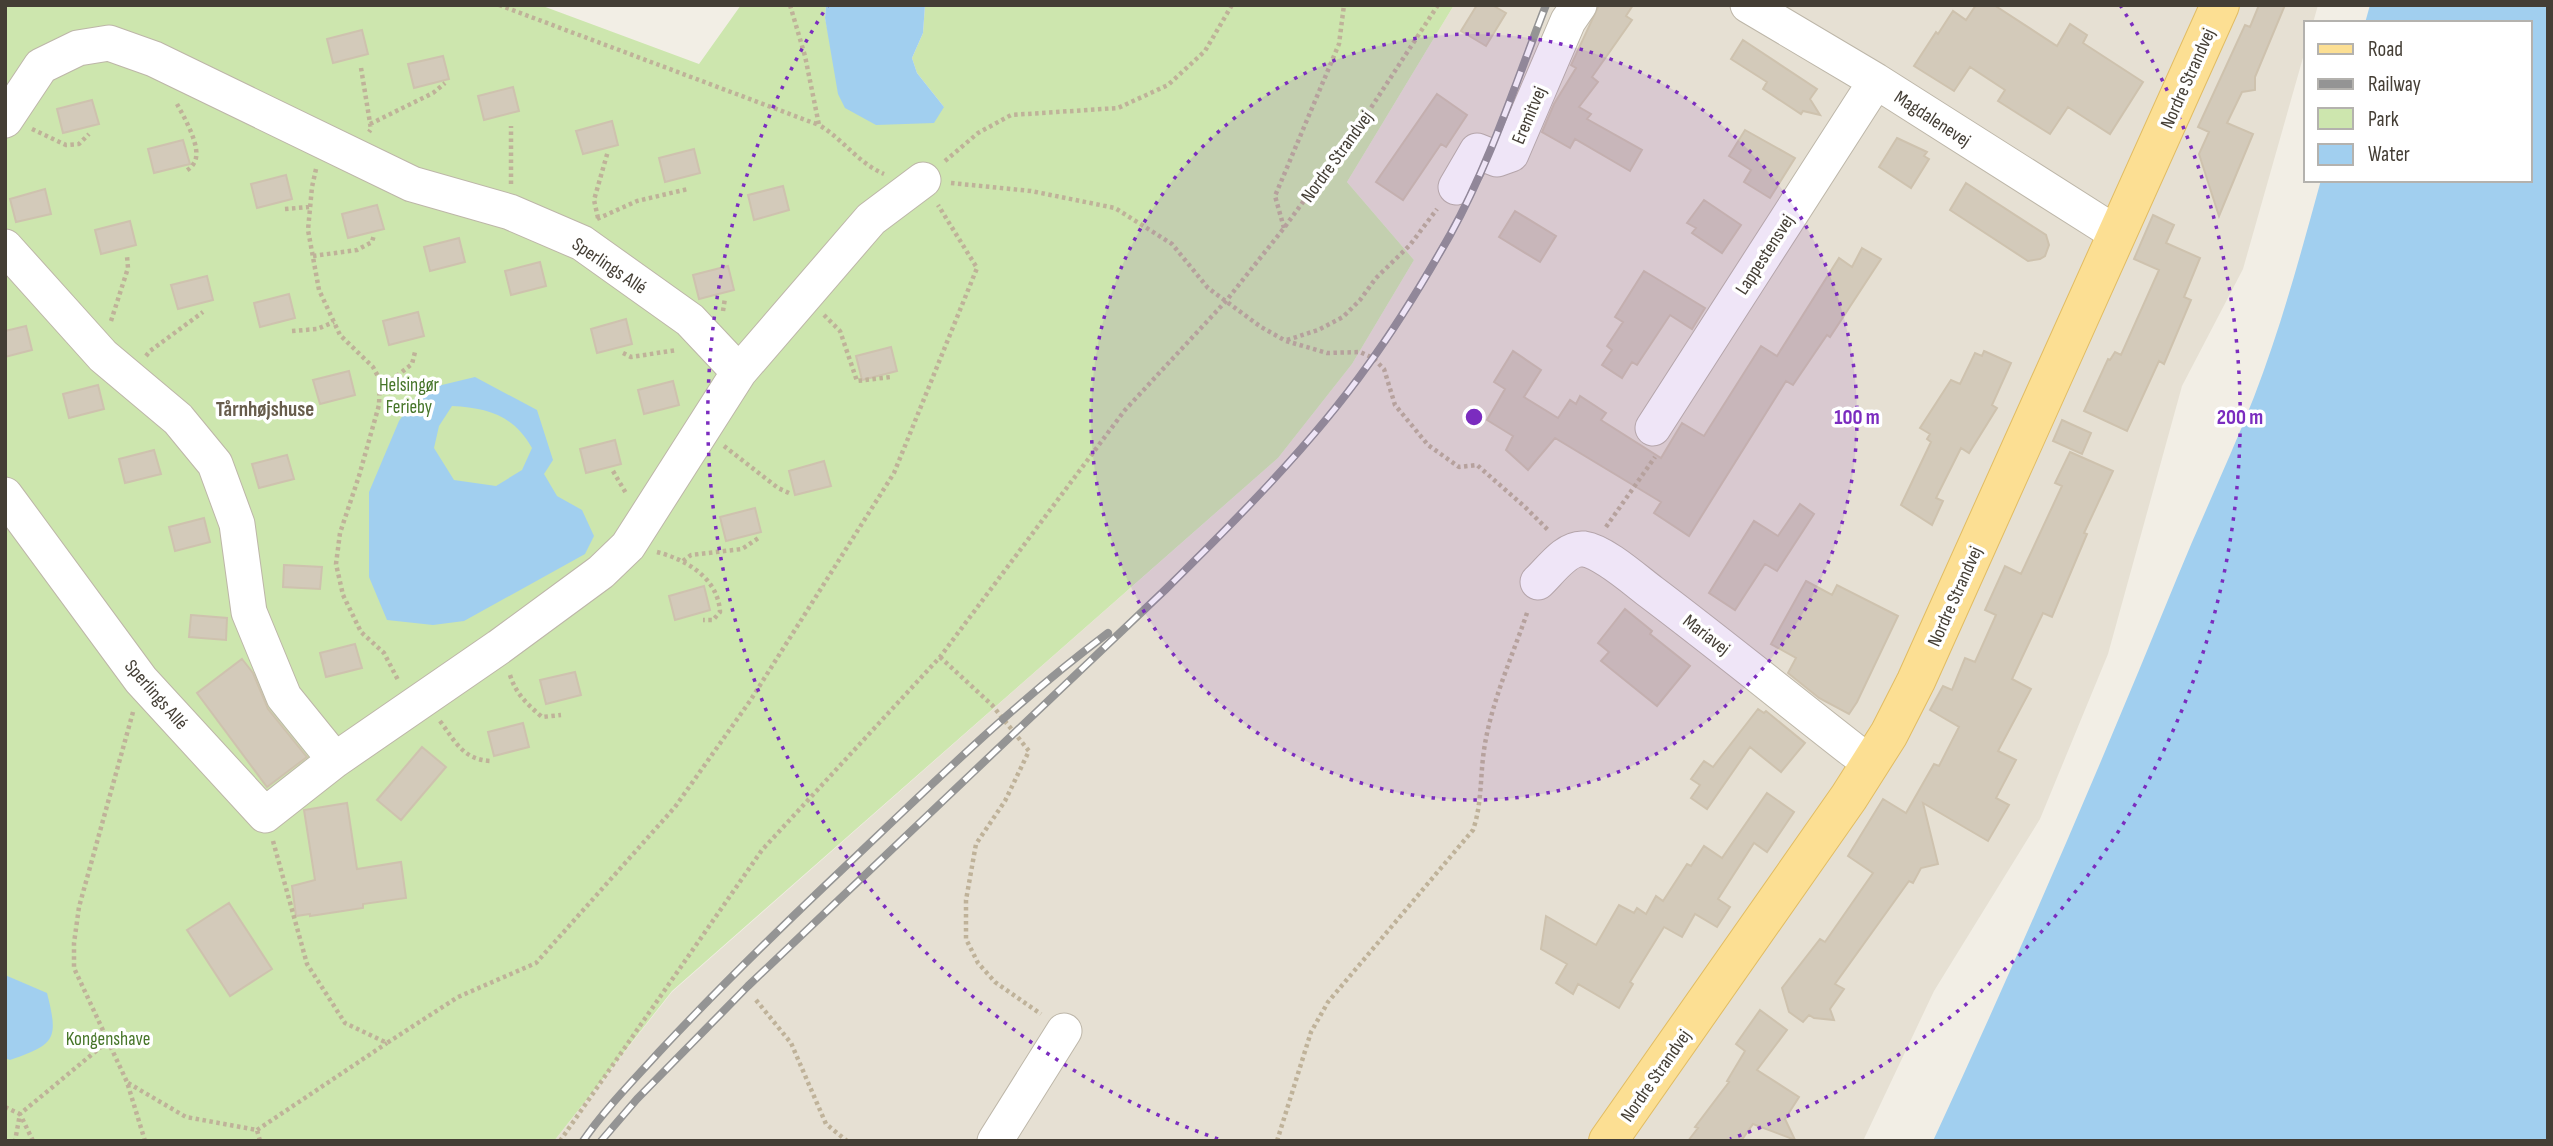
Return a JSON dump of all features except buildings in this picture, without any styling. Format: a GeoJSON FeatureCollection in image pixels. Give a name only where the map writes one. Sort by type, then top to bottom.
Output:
{"type":"FeatureCollection","features":[{"type":"Feature","properties":{"kind":"main road","name":"Nordre Strandvej"},"geometry":{"type":"LineString","coordinates":[[1608,1141],[1872,762],[1916,681],[2220,5]]}},
{"type":"Feature","properties":{"kind":"street","name":"Eremitvej"},"geometry":{"type":"LineString","coordinates":[[1456,187],[1477,150],[1497,159],[1511,154],[1568,21],[1579,5]]}},
{"type":"Feature","properties":{"kind":"street","name":"Magdalenevej"},"geometry":{"type":"LineString","coordinates":[[1748,5],[1876,81],[2117,234]]}},
{"type":"Feature","properties":{"kind":"street","name":"Sperlings Allé"},"geometry":{"type":"LineString","coordinates":[[5,120],[41,66],[78,48],[109,43],[154,59],[412,184],[590,231],[690,320],[739,372]]}},
{"type":"Feature","properties":{"kind":"street","name":"Lappestensvej"},"geometry":{"type":"LineString","coordinates":[[1653,428],[1876,81]]}},
{"type":"Feature","properties":{"kind":"street"},"geometry":{"type":"LineString","coordinates":[[265,815],[335,760],[499,647],[601,572],[628,546],[739,372],[872,219],[923,180]]}},
{"type":"Feature","properties":{"kind":"street"},"geometry":{"type":"LineString","coordinates":[[5,247],[103,356],[178,419],[215,464],[237,524],[249,612],[284,697],[335,760]]}},
{"type":"Feature","properties":{"kind":"street","name":"Sperlings Allé"},"geometry":{"type":"LineString","coordinates":[[5,495],[141,680],[265,815]]}},
{"type":"Feature","properties":{"kind":"street"},"geometry":{"type":"LineString","coordinates":[[1538,583],[1580,551]]}},
{"type":"Feature","properties":{"kind":"street","name":"Mariavej"},"geometry":{"type":"LineString","coordinates":[[1580,551],[1615,565],[1720,644],[1854,751],[1872,762]]}},
{"type":"Feature","properties":{"kind":"street"},"geometry":{"type":"LineString","coordinates":[[995,1141],[1065,1031]]}},
{"type":"Feature","properties":{"kind":"path"},"geometry":{"type":"LineString","coordinates":[[499,5],[819,125],[834,134],[850,152],[881,174],[1031,191],[1115,208],[1172,244],[1208,288],[1261,327],[1286,341],[1327,353],[1360,352],[1373,358],[1384,369],[1395,405],[1428,445],[1459,467],[1477,465],[1580,551],[1664,443],[1653,428]]}},
{"type":"Feature","properties":{"kind":"path"},"geometry":{"type":"LineString","coordinates":[[790,5],[805,56],[819,125]]}},
{"type":"Feature","properties":{"kind":"path"},"geometry":{"type":"LineString","coordinates":[[923,180],[978,132],[1011,115],[1118,108],[1168,85],[1205,51],[1232,5]]}},
{"type":"Feature","properties":{"kind":"path"},"geometry":{"type":"LineString","coordinates":[[1284,228],[1275,195],[1339,44],[1345,5]]}},
{"type":"Feature","properties":{"kind":"path","name":"Nordre Strandvej"},"geometry":{"type":"LineString","coordinates":[[560,1141],[762,850],[940,657],[1125,410],[1226,301],[1284,228],[1363,120],[1438,5]]}},
{"type":"Feature","properties":{"kind":"path"},"geometry":{"type":"LineString","coordinates":[[154,59],[191,130],[197,153],[194,163],[186,171]]}},
{"type":"Feature","properties":{"kind":"path"},"geometry":{"type":"LineString","coordinates":[[361,68],[371,129],[337,149],[312,187],[309,207],[308,230],[319,290],[341,335],[373,367],[380,380],[379,405],[340,534],[336,564],[343,595],[362,632],[384,653],[417,702],[461,750],[476,761],[491,761]]}},
{"type":"Feature","properties":{"kind":"path"},"geometry":{"type":"LineString","coordinates":[[370,124],[433,93],[445,83]]}},
{"type":"Feature","properties":{"kind":"path"},"geometry":{"type":"LineString","coordinates":[[5,120],[66,145],[79,144],[89,134]]}},
{"type":"Feature","properties":{"kind":"path"},"geometry":{"type":"LineString","coordinates":[[510,212],[511,126]]}},
{"type":"Feature","properties":{"kind":"path"},"geometry":{"type":"LineString","coordinates":[[590,231],[594,200],[608,151]]}},
{"type":"Feature","properties":{"kind":"path"},"geometry":{"type":"LineString","coordinates":[[127,1082],[186,1117],[257,1130],[458,997],[536,963],[601,892],[675,807],[750,701],[894,473],[976,268],[923,180]]}},
{"type":"Feature","properties":{"kind":"path"},"geometry":{"type":"LineString","coordinates":[[1286,341],[1318,330],[1343,317],[1376,278],[1410,245],[1446,196],[1456,187]]}},
{"type":"Feature","properties":{"kind":"path"},"geometry":{"type":"LineString","coordinates":[[590,231],[637,201],[688,189]]}},
{"type":"Feature","properties":{"kind":"path"},"geometry":{"type":"LineString","coordinates":[[285,209],[309,207]]}},
{"type":"Feature","properties":{"kind":"path"},"geometry":{"type":"LineString","coordinates":[[313,256],[357,250],[372,242],[374,235]]}},
{"type":"Feature","properties":{"kind":"path"},"geometry":{"type":"LineString","coordinates":[[103,356],[114,307],[128,268],[127,256]]}},
{"type":"Feature","properties":{"kind":"path"},"geometry":{"type":"LineString","coordinates":[[797,304],[827,317],[840,331],[858,381],[891,377]]}},
{"type":"Feature","properties":{"kind":"path"},"geometry":{"type":"LineString","coordinates":[[131,377],[150,351],[203,313]]}},
{"type":"Feature","properties":{"kind":"path"},"geometry":{"type":"LineString","coordinates":[[292,331],[317,329],[334,322]]}},
{"type":"Feature","properties":{"kind":"path"},"geometry":{"type":"LineString","coordinates":[[380,389],[412,364],[415,352]]}},
{"type":"Feature","properties":{"kind":"path"},"geometry":{"type":"LineString","coordinates":[[703,430],[778,488],[791,494]]}},
{"type":"Feature","properties":{"kind":"path"},"geometry":{"type":"LineString","coordinates":[[683,561],[691,555],[742,549],[760,537]]}},
{"type":"Feature","properties":{"kind":"path"},"geometry":{"type":"LineString","coordinates":[[628,546],[683,561],[704,575],[719,600],[720,612],[713,620],[703,620]]}},
{"type":"Feature","properties":{"kind":"path"},"geometry":{"type":"LineString","coordinates":[[1278,1141],[1311,1032],[1328,1002],[1473,830],[1480,810],[1484,749],[1499,695],[1538,583]]}},
{"type":"Feature","properties":{"kind":"path"},"geometry":{"type":"LineString","coordinates":[[499,647],[514,688],[525,703],[541,717],[561,715]]}},
{"type":"Feature","properties":{"kind":"path"},"geometry":{"type":"LineString","coordinates":[[940,657],[992,705],[1029,751],[1005,801],[976,844],[966,900],[966,939],[978,964],[995,982],[1065,1031]]}},
{"type":"Feature","properties":{"kind":"path"},"geometry":{"type":"LineString","coordinates":[[141,680],[79,907],[74,968],[127,1082],[145,1141]]}},
{"type":"Feature","properties":{"kind":"path"},"geometry":{"type":"LineString","coordinates":[[265,815],[307,964],[345,1023],[387,1043]]}},
{"type":"Feature","properties":{"kind":"path"},"geometry":{"type":"LineString","coordinates":[[756,1000],[791,1043],[826,1124],[847,1141]]}},
{"type":"Feature","properties":{"kind":"path"},"geometry":{"type":"LineString","coordinates":[[15,1141],[20,1114],[108,1041]]}},
{"type":"Feature","properties":{"kind":"path"},"geometry":{"type":"LineString","coordinates":[[5,1107],[20,1114],[33,1141]]}},
{"type":"Feature","properties":{"kind":"path"},"geometry":{"type":"LineString","coordinates":[[257,1130],[260,1141]]}},
{"type":"Feature","properties":{"kind":"shaded area"},"geometry":{"type":"Polygon","coordinates":[[[1454,5],[2318,5],[2314,21],[2304,21],[2304,54],[2243,269],[2182,386],[2108,654],[2040,819],[1934,991],[1863,1141],[554,1141],[672,992],[1278,458],[1352,364],[1414,260],[1347,182],[1454,5]]]}},
{"type":"Feature","properties":{"kind":"green space"},"geometry":{"type":"Polygon","coordinates":[[[5,5],[540,5],[699,64],[741,5],[826,5],[825,18],[833,55],[944,107],[917,73],[912,58],[923,33],[925,5],[1454,5],[1347,182],[1414,260],[1352,364],[1278,458],[672,991],[554,1141],[5,1141],[5,5]]]}},
{"type":"Feature","properties":{"kind":"water"},"geometry":{"type":"Polygon","coordinates":[[[826,5],[925,5],[923,33],[912,58],[917,73],[944,107],[934,123],[876,125],[845,108],[838,94],[825,18],[826,5]]]}},
{"type":"Feature","properties":{"kind":"water"},"geometry":{"type":"Polygon","coordinates":[[[2370,5],[2548,5],[2548,1141],[1933,1141],[2058,861],[2245,420],[2282,317],[2320,182],[2532,182],[2532,21],[2366,21],[2370,5]]]}},
{"type":"Feature","properties":{"kind":"water"},"geometry":{"type":"Polygon","coordinates":[[[475,377],[537,410],[553,460],[544,474],[557,496],[582,510],[594,536],[585,554],[464,621],[433,625],[387,620],[369,577],[369,492],[399,421],[421,390],[475,377]],[[452,406],[439,426],[434,448],[454,480],[496,486],[522,470],[532,448],[517,428],[488,411],[452,406]]]}},
{"type":"Feature","properties":{"kind":"water"},"geometry":{"type":"Polygon","coordinates":[[[5,975],[47,993],[53,1021],[50,1038],[45,1044],[10,1060],[5,1058],[5,975]]]}},
{"type":"Feature","properties":{"kind":"railway"},"geometry":{"type":"LineString","coordinates":[[601,1141],[637,1099],[748,986],[1166,589],[1246,509],[1322,424],[1390,334],[1450,235],[1490,151],[1546,5]]}},
{"type":"Feature","properties":{"kind":"railway"},"geometry":{"type":"LineString","coordinates":[[583,1141],[610,1106],[659,1052],[787,922],[1001,721],[1108,633]]}},
{"type":"Feature","properties":{"kind":"district","name":"Tårnhøjshuse"},"geometry":{"type":"Point","coordinates":[265,409]}},
{"type":"Feature","properties":{"kind":"park label","name":"Helsingør Ferieby"},"geometry":{"type":"Point","coordinates":[409,395]}},
{"type":"Feature","properties":{"kind":"park label","name":"Kongenshave"},"geometry":{"type":"Point","coordinates":[108,1038]}}]}
